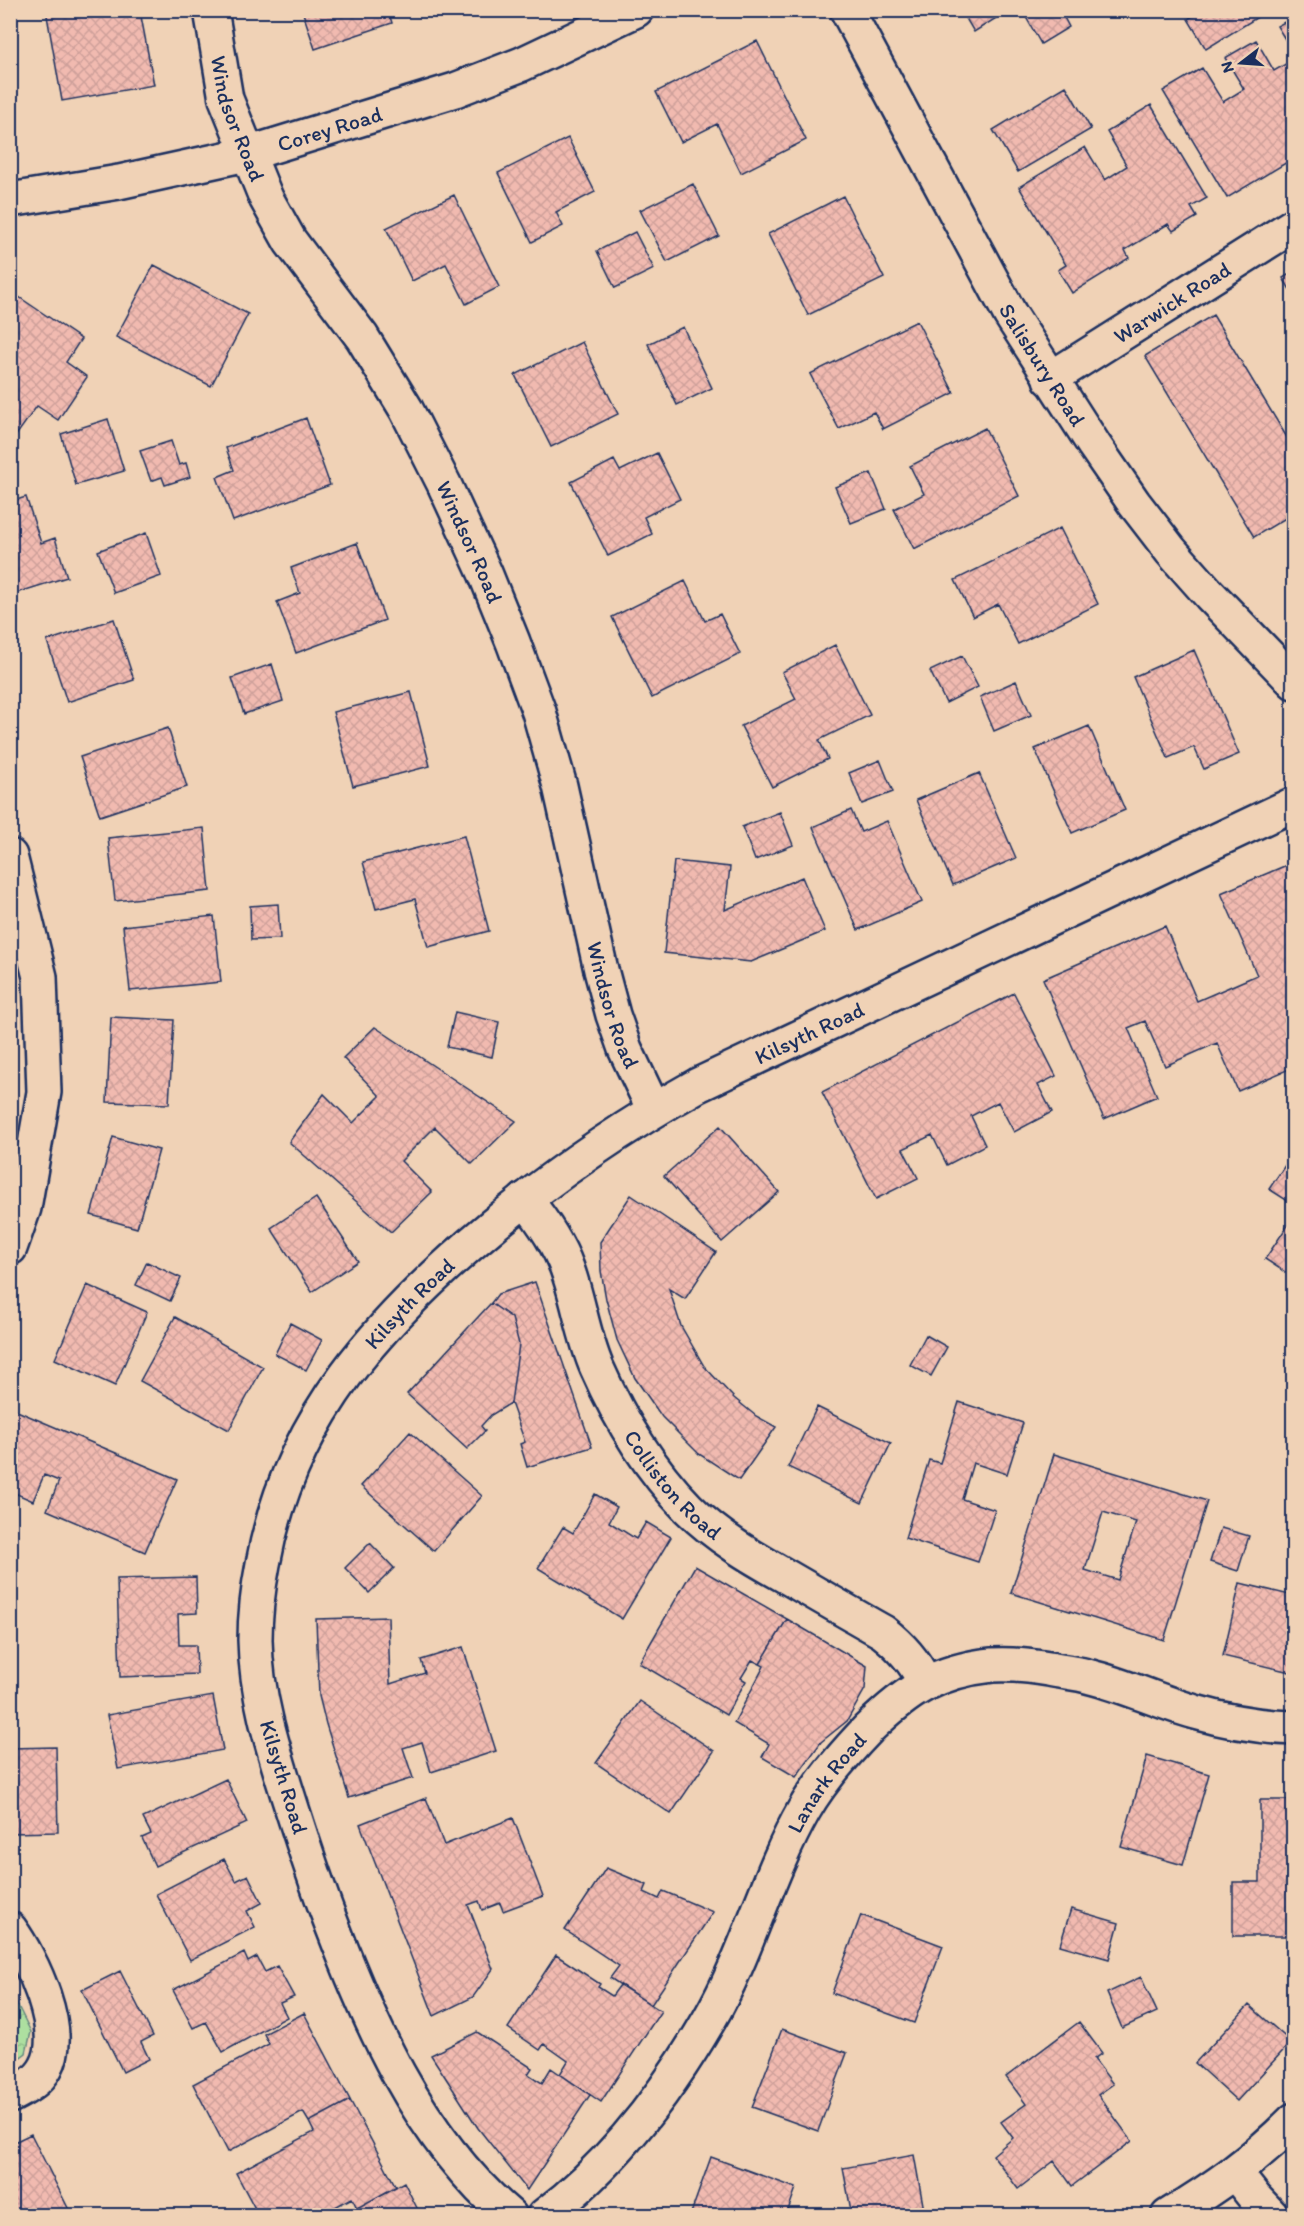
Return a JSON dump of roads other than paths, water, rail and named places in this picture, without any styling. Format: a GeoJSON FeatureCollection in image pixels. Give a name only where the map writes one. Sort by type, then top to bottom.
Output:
{"type":"FeatureCollection","features":[{"type":"Feature","properties":{"kind":"street","name":"Windsor Road"},"geometry":{"type":"LineString","coordinates":[[211,10],[226,99],[266,198],[290,241],[362,337],[406,409],[485,573],[539,712],[560,786],[613,1015],[625,1049],[654,1110]]}},
{"type":"Feature","properties":{"kind":"street","name":"Corey Road"},"geometry":{"type":"LineString","coordinates":[[10,200],[108,184],[247,154],[455,90],[522,64],[636,10]]}},
{"type":"Feature","properties":{"kind":"street","name":"Salisbury Road"},"geometry":{"type":"LineString","coordinates":[[847,10],[1010,314],[1050,379],[1134,503],[1171,551],[1293,682]]}},
{"type":"Feature","properties":{"kind":"street","name":"Warwick Road"},"geometry":{"type":"LineString","coordinates":[[1050,379],[1293,225]]}},
{"type":"Feature","properties":{"kind":"street","name":"Kilsyth Road"},"geometry":{"type":"LineString","coordinates":[[510,2216],[488,2197],[464,2171],[434,2132],[395,2066],[364,2002],[337,1938],[269,1736],[259,1687],[255,1639],[258,1589],[267,1539],[301,1445],[355,1360],[392,1317],[471,1243],[525,1199],[587,1154],[654,1110],[698,1085],[1293,804]]}},
{"type":"Feature","properties":{"kind":"street"},"geometry":{"type":"LineString","coordinates":[[10,856],[40,977],[44,1092],[24,1208],[10,1248]]}},
{"type":"Feature","properties":{"kind":"street","name":"Colliston Road"},"geometry":{"type":"LineString","coordinates":[[525,1199],[542,1221],[567,1269],[596,1366],[610,1396],[662,1478],[689,1509],[718,1534],[752,1557],[883,1632],[902,1646],[916,1664],[925,1682]]}},
{"type":"Feature","properties":{"kind":"street","name":"Lanark Road"},"geometry":{"type":"LineString","coordinates":[[544,2216],[577,2189],[616,2149],[648,2112],[681,2066],[710,2020],[736,1969],[786,1847],[804,1810],[824,1779],[892,1705],[925,1682],[960,1670],[995,1665],[1034,1667],[1088,1676],[1195,1712],[1240,1722],[1293,1728]]}},
{"type":"Feature","properties":{"kind":"street"},"geometry":{"type":"LineString","coordinates":[[10,1929],[20,1942],[47,2001],[52,2039],[46,2067],[29,2087],[10,2096]]}},
{"type":"Feature","properties":{"kind":"street"},"geometry":{"type":"LineString","coordinates":[[1168,2216],[1235,2173],[1293,2120]]}},
{"type":"Feature","properties":{"kind":"street"},"geometry":{"type":"LineString","coordinates":[[1235,2173],[1272,2216]]}}]}
